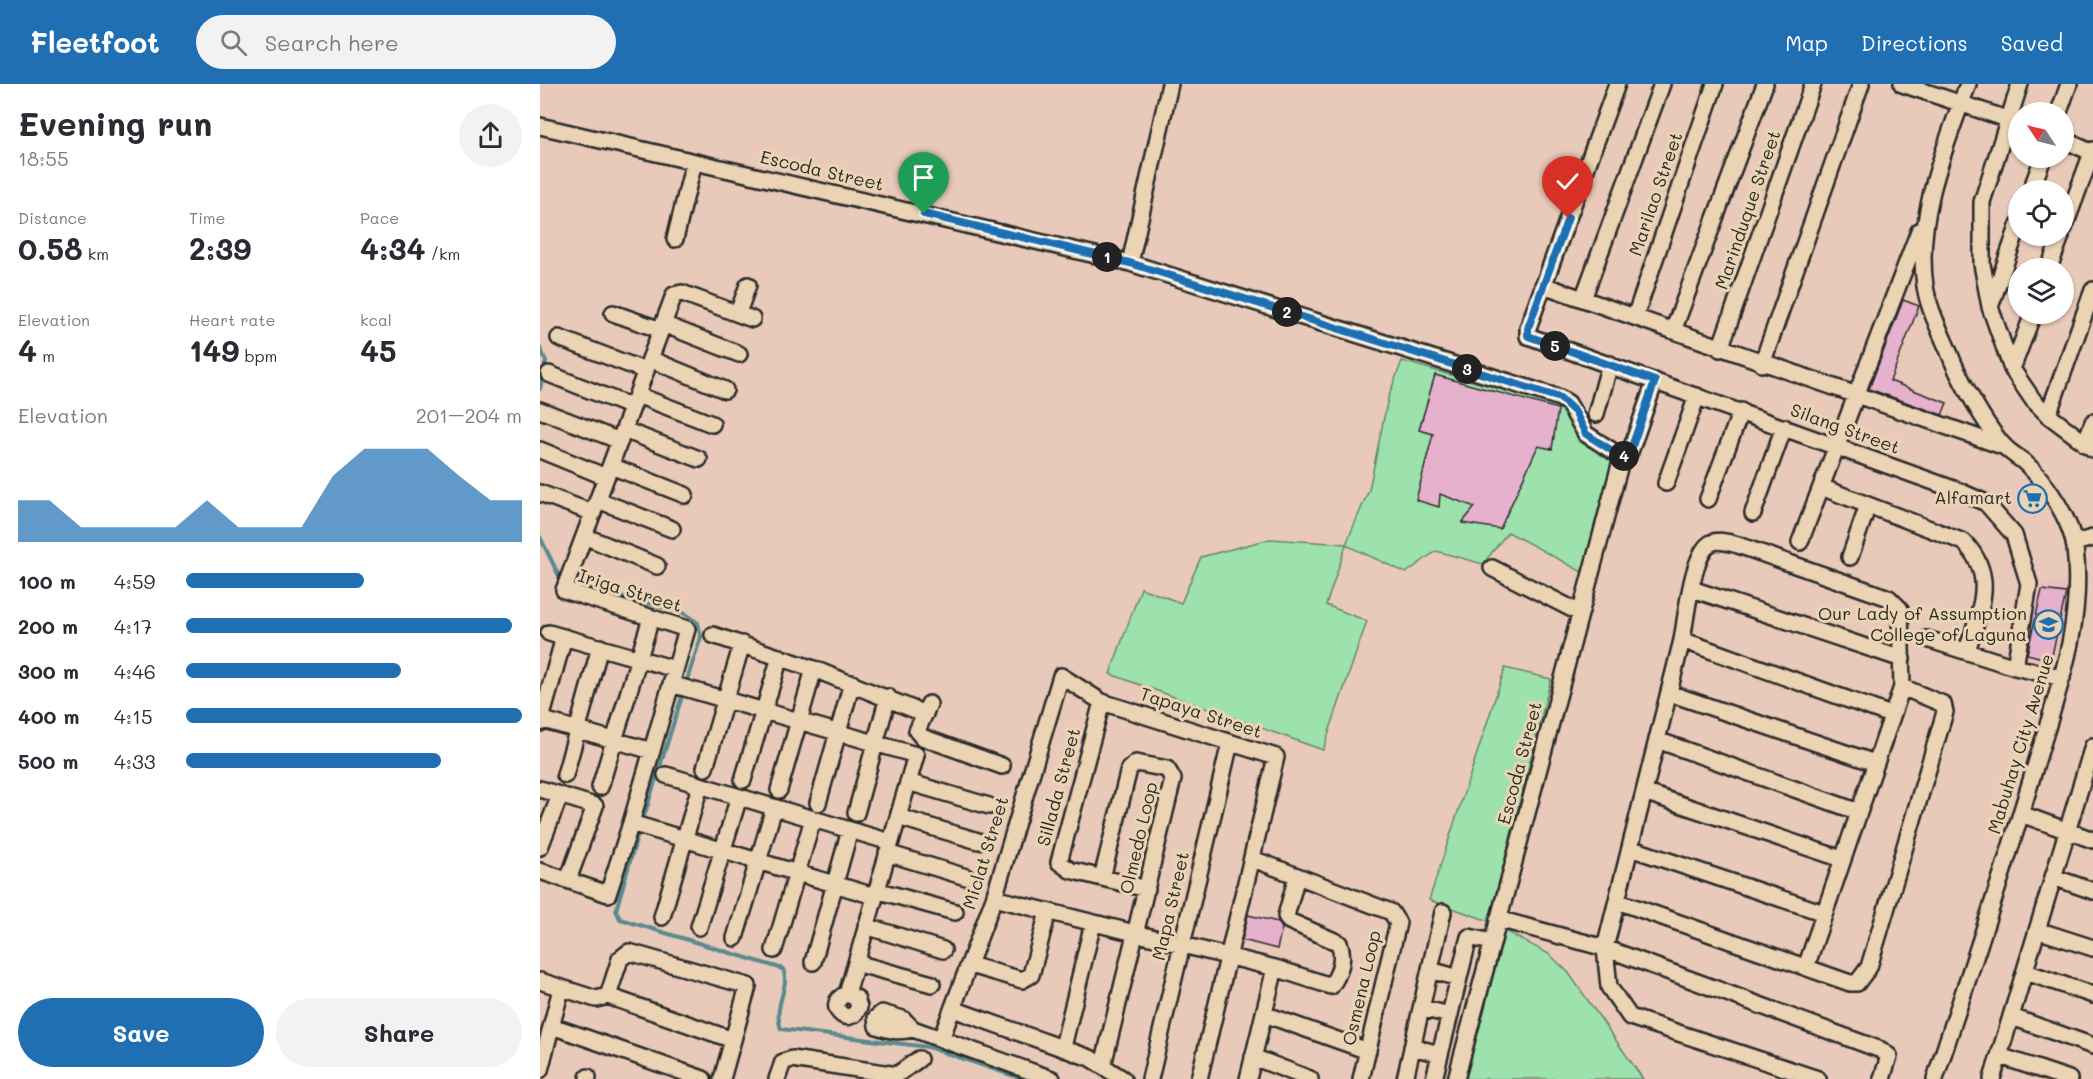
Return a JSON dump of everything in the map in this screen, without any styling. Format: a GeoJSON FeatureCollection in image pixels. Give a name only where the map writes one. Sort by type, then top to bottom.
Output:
{"type":"FeatureCollection","features":[{"type":"Feature","properties":{"kind":"street"},"geometry":{"type":"LineString","coordinates":[[1130,263],[1170,84]]}},
{"type":"Feature","properties":{"kind":"street"},"geometry":{"type":"LineString","coordinates":[[1617,84],[1543,285],[1762,364],[2005,447]]}},
{"type":"Feature","properties":{"kind":"street"},"geometry":{"type":"LineString","coordinates":[[1583,299],[1662,84]]}},
{"type":"Feature","properties":{"kind":"street","name":"Marilao Street"},"geometry":{"type":"LineString","coordinates":[[1635,317],[1715,84]]}},
{"type":"Feature","properties":{"kind":"street"},"geometry":{"type":"LineString","coordinates":[[1673,331],[1765,84]]}},
{"type":"Feature","properties":{"kind":"street","name":"Marinduque Street"},"geometry":{"type":"LineString","coordinates":[[1720,349],[1813,84]]}},
{"type":"Feature","properties":{"kind":"street"},"geometry":{"type":"LineString","coordinates":[[1762,364],[1862,84]]}},
{"type":"Feature","properties":{"kind":"street","name":"Mabuhay City Avenue"},"geometry":{"type":"LineString","coordinates":[[1800,542],[1930,203],[1968,84]]}},
{"type":"Feature","properties":{"kind":"street"},"geometry":{"type":"LineString","coordinates":[[2017,102],[2020,84]]}},
{"type":"Feature","properties":{"kind":"street"},"geometry":{"type":"LineString","coordinates":[[2063,102],[2070,84]]}},
{"type":"Feature","properties":{"kind":"street"},"geometry":{"type":"LineString","coordinates":[[1907,85],[2008,119]]}},
{"type":"Feature","properties":{"kind":"street","name":"Escoda Street"},"geometry":{"type":"LineString","coordinates":[[540,126],[1130,263],[1560,398],[1575,412],[1586,434],[1622,457]]}},
{"type":"Feature","properties":{"kind":"street"},"geometry":{"type":"LineString","coordinates":[[2008,134],[1982,202],[1982,264],[1990,307],[2012,369],[2033,400],[2048,415],[2089,446],[2093,422]]}},
{"type":"Feature","properties":{"kind":"street"},"geometry":{"type":"LineString","coordinates":[[2074,144],[2093,152],[2074,202]]}},
{"type":"Feature","properties":{"kind":"street"},"geometry":{"type":"LineString","coordinates":[[675,239],[694,162]]}},
{"type":"Feature","properties":{"kind":"street","name":"Mabuhay City Avenue"},"geometry":{"type":"LineString","coordinates":[[1930,203],[1922,244],[1925,289],[1962,382],[2005,447],[2024,462],[2046,485],[2074,543],[2078,580],[2076,619],[2062,678],[2022,814],[1935,1079]]}},
{"type":"Feature","properties":{"kind":"street"},"geometry":{"type":"LineString","coordinates":[[1990,307],[2011,246]]}},
{"type":"Feature","properties":{"kind":"street","name":"Iriga Street"},"geometry":{"type":"LineString","coordinates":[[540,871],[608,894],[687,629],[564,590],[674,295],[682,293],[745,316],[748,285]]}},
{"type":"Feature","properties":{"kind":"street","name":"Silang Street"},"geometry":{"type":"LineString","coordinates":[[1543,285],[1528,328],[1528,336],[1741,411],[1986,503],[2014,535],[2029,584],[2015,667]]}},
{"type":"Feature","properties":{"kind":"street"},"geometry":{"type":"LineString","coordinates":[[2048,415],[2093,290]]}},
{"type":"Feature","properties":{"kind":"street"},"geometry":{"type":"LineString","coordinates":[[614,313],[739,354]]}},
{"type":"Feature","properties":{"kind":"street"},"geometry":{"type":"LineString","coordinates":[[2012,369],[2028,324]]}},
{"type":"Feature","properties":{"kind":"street"},"geometry":{"type":"LineString","coordinates":[[559,338],[725,390]]}},
{"type":"Feature","properties":{"kind":"street"},"geometry":{"type":"LineString","coordinates":[[1596,414],[1610,364]]}},
{"type":"Feature","properties":{"kind":"street"},"geometry":{"type":"LineString","coordinates":[[549,374],[712,424]]}},
{"type":"Feature","properties":{"kind":"street","name":"Escoda Street"},"geometry":{"type":"LineString","coordinates":[[1456,1079],[1622,457],[1630,452],[1655,381]]}},
{"type":"Feature","properties":{"kind":"street"},"geometry":{"type":"LineString","coordinates":[[1666,483],[1697,396]]}},
{"type":"Feature","properties":{"kind":"street"},"geometry":{"type":"LineString","coordinates":[[540,410],[699,459]]}},
{"type":"Feature","properties":{"kind":"street"},"geometry":{"type":"LineString","coordinates":[[1708,499],[1741,411]]}},
{"type":"Feature","properties":{"kind":"street"},"geometry":{"type":"LineString","coordinates":[[1753,513],[1784,427]]}},
{"type":"Feature","properties":{"kind":"street"},"geometry":{"type":"LineString","coordinates":[[540,450],[685,495]]}},
{"type":"Feature","properties":{"kind":"street"},"geometry":{"type":"LineString","coordinates":[[1821,487],[1964,542],[1974,554],[1985,581],[1967,651]]}},
{"type":"Feature","properties":{"kind":"street"},"geometry":{"type":"LineString","coordinates":[[540,493],[595,506],[672,529]]}},
{"type":"Feature","properties":{"kind":"street"},"geometry":{"type":"LineString","coordinates":[[1850,557],[1868,505]]}},
{"type":"Feature","properties":{"kind":"street"},"geometry":{"type":"LineString","coordinates":[[584,536],[657,566]]}},
{"type":"Feature","properties":{"kind":"street"},"geometry":{"type":"LineString","coordinates":[[2074,543],[2093,538]]}},
{"type":"Feature","properties":{"kind":"street"},"geometry":{"type":"LineString","coordinates":[[1806,967],[1902,687],[1900,609],[1889,598],[1738,545],[1717,541],[1710,543],[1702,551],[1605,948],[1609,987],[1630,1017],[1818,1079]]}},
{"type":"Feature","properties":{"kind":"street"},"geometry":{"type":"LineString","coordinates":[[1492,568],[1580,613]]}},
{"type":"Feature","properties":{"kind":"street"},"geometry":{"type":"LineString","coordinates":[[1692,589],[1902,659]]}},
{"type":"Feature","properties":{"kind":"street"},"geometry":{"type":"LineString","coordinates":[[600,787],[651,618]]}},
{"type":"Feature","properties":{"kind":"street"},"geometry":{"type":"LineString","coordinates":[[652,751],[540,721],[557,635],[639,658],[726,699],[916,755],[847,994],[840,996],[836,1002],[836,1010],[841,1016],[848,1017],[857,1012],[876,1018],[882,1013],[903,1019],[913,1029],[1052,1079]]}},
{"type":"Feature","properties":{"kind":"street"},"geometry":{"type":"LineString","coordinates":[[713,635],[927,709],[917,732],[922,737],[1002,766]]}},
{"type":"Feature","properties":{"kind":"street"},"geometry":{"type":"LineString","coordinates":[[1927,639],[2015,667],[2062,678]]}},
{"type":"Feature","properties":{"kind":"street"},"geometry":{"type":"LineString","coordinates":[[1682,640],[1891,715]]}},
{"type":"Feature","properties":{"kind":"street"},"geometry":{"type":"LineString","coordinates":[[705,768],[742,644]]}},
{"type":"Feature","properties":{"kind":"street"},"geometry":{"type":"LineString","coordinates":[[565,775],[600,647]]}},
{"type":"Feature","properties":{"kind":"street"},"geometry":{"type":"LineString","coordinates":[[743,780],[780,657]]}},
{"type":"Feature","properties":{"kind":"street"},"geometry":{"type":"LineString","coordinates":[[779,790],[814,669]]}},
{"type":"Feature","properties":{"kind":"street","name":"Tapaya Street"},"geometry":{"type":"LineString","coordinates":[[1061,676],[1102,702],[1276,757],[1199,1079]]}},
{"type":"Feature","properties":{"kind":"street","name":"Miclat Street"},"geometry":{"type":"LineString","coordinates":[[941,1039],[994,898],[1061,676]]}},
{"type":"Feature","properties":{"kind":"street"},"geometry":{"type":"LineString","coordinates":[[818,803],[852,683]]}},
{"type":"Feature","properties":{"kind":"street"},"geometry":{"type":"LineString","coordinates":[[1617,901],[1850,983],[1862,978],[1869,967],[1945,712],[1943,704],[1934,698],[1902,687]]}},
{"type":"Feature","properties":{"kind":"street"},"geometry":{"type":"LineString","coordinates":[[1669,693],[1875,763]]}},
{"type":"Feature","properties":{"kind":"street"},"geometry":{"type":"LineString","coordinates":[[856,813],[888,697]]}},
{"type":"Feature","properties":{"kind":"street","name":"Sillada Street"},"geometry":{"type":"LineString","coordinates":[[1102,702],[1059,862],[1070,870],[1147,889]]}},
{"type":"Feature","properties":{"kind":"street"},"geometry":{"type":"LineString","coordinates":[[1657,740],[1858,812]]}},
{"type":"Feature","properties":{"kind":"street","name":"Mapa Street"},"geometry":{"type":"LineString","coordinates":[[1150,1079],[1230,743]]}},
{"type":"Feature","properties":{"kind":"street"},"geometry":{"type":"LineString","coordinates":[[1992,1079],[2093,746]]}},
{"type":"Feature","properties":{"kind":"street","name":"Olmedo Loop"},"geometry":{"type":"LineString","coordinates":[[1102,878],[1129,769],[1137,763],[1167,769],[1173,779],[1103,1065]]}},
{"type":"Feature","properties":{"kind":"street"},"geometry":{"type":"LineString","coordinates":[[666,775],[850,830],[966,877]]}},
{"type":"Feature","properties":{"kind":"street"},"geometry":{"type":"LineString","coordinates":[[908,782],[989,806]]}},
{"type":"Feature","properties":{"kind":"street"},"geometry":{"type":"LineString","coordinates":[[662,917],[700,786]]}},
{"type":"Feature","properties":{"kind":"street"},"geometry":{"type":"LineString","coordinates":[[540,789],[595,806],[567,880]]}},
{"type":"Feature","properties":{"kind":"street"},"geometry":{"type":"LineString","coordinates":[[1644,792],[1842,859]]}},
{"type":"Feature","properties":{"kind":"street"},"geometry":{"type":"LineString","coordinates":[[540,847],[560,795]]}},
{"type":"Feature","properties":{"kind":"street"},"geometry":{"type":"LineString","coordinates":[[699,927],[739,797]]}},
{"type":"Feature","properties":{"kind":"street"},"geometry":{"type":"LineString","coordinates":[[735,938],[774,808]]}},
{"type":"Feature","properties":{"kind":"street"},"geometry":{"type":"LineString","coordinates":[[2022,814],[2093,840]]}},
{"type":"Feature","properties":{"kind":"street"},"geometry":{"type":"LineString","coordinates":[[898,817],[978,841]]}},
{"type":"Feature","properties":{"kind":"street"},"geometry":{"type":"LineString","coordinates":[[774,950],[813,819]]}},
{"type":"Feature","properties":{"kind":"street"},"geometry":{"type":"LineString","coordinates":[[631,823],[835,884],[955,912]]}},
{"type":"Feature","properties":{"kind":"street"},"geometry":{"type":"LineString","coordinates":[[813,962],[850,830]]}},
{"type":"Feature","properties":{"kind":"street"},"geometry":{"type":"LineString","coordinates":[[1630,848],[1824,913]]}},
{"type":"Feature","properties":{"kind":"street","name":"Osmena Loop"},"geometry":{"type":"LineString","coordinates":[[1253,859],[1390,912],[1398,923],[1361,1079]]}},
{"type":"Feature","properties":{"kind":"street"},"geometry":{"type":"LineString","coordinates":[[994,898],[1275,968],[1331,986],[1337,977],[1343,953],[1339,943],[1289,921],[1286,916],[1297,876]]}},
{"type":"Feature","properties":{"kind":"street"},"geometry":{"type":"LineString","coordinates":[[2053,877],[2093,891]]}},
{"type":"Feature","properties":{"kind":"street"},"geometry":{"type":"LineString","coordinates":[[970,965],[1022,980],[1031,975],[1048,912]]}},
{"type":"Feature","properties":{"kind":"street"},"geometry":{"type":"LineString","coordinates":[[1405,1079],[1443,912]]}},
{"type":"Feature","properties":{"kind":"street"},"geometry":{"type":"LineString","coordinates":[[1498,919],[1605,948],[1881,1050],[1889,1056],[1882,1079]]}},
{"type":"Feature","properties":{"kind":"street"},"geometry":{"type":"LineString","coordinates":[[1063,1047],[1093,923]]}},
{"type":"Feature","properties":{"kind":"street"},"geometry":{"type":"LineString","coordinates":[[866,926],[943,950]]}},
{"type":"Feature","properties":{"kind":"street"},"geometry":{"type":"LineString","coordinates":[[2037,930],[2093,948]]}},
{"type":"Feature","properties":{"kind":"street"},"geometry":{"type":"LineString","coordinates":[[1434,1079],[1469,937],[1492,942]]}},
{"type":"Feature","properties":{"kind":"street"},"geometry":{"type":"LineString","coordinates":[[608,996],[620,959],[629,952],[748,986],[722,1079]]}},
{"type":"Feature","properties":{"kind":"street"},"geometry":{"type":"LineString","coordinates":[[856,963],[932,984]]}},
{"type":"Feature","properties":{"kind":"street"},"geometry":{"type":"LineString","coordinates":[[1248,1079],[1275,968]]}},
{"type":"Feature","properties":{"kind":"street"},"geometry":{"type":"LineString","coordinates":[[1430,970],[1459,978]]}},
{"type":"Feature","properties":{"kind":"street"},"geometry":{"type":"LineString","coordinates":[[2026,972],[2093,995]]}},
{"type":"Feature","properties":{"kind":"street"},"geometry":{"type":"LineString","coordinates":[[540,981],[596,999],[608,996],[733,1040]]}},
{"type":"Feature","properties":{"kind":"street"},"geometry":{"type":"LineString","coordinates":[[540,1070],[561,988]]}},
{"type":"Feature","properties":{"kind":"street"},"geometry":{"type":"LineString","coordinates":[[1421,1008],[1450,1015]]}},
{"type":"Feature","properties":{"kind":"street"},"geometry":{"type":"LineString","coordinates":[[953,1009],[1063,1047],[1103,1065],[1123,1079]]}},
{"type":"Feature","properties":{"kind":"street"},"geometry":{"type":"LineString","coordinates":[[1264,1014],[1368,1051]]}},
{"type":"Feature","properties":{"kind":"street"},"geometry":{"type":"LineString","coordinates":[[2012,1017],[2093,1046]]}},
{"type":"Feature","properties":{"kind":"street"},"geometry":{"type":"LineString","coordinates":[[552,1026],[704,1079]]}},
{"type":"Feature","properties":{"kind":"street"},"geometry":{"type":"LineString","coordinates":[[1412,1047],[1440,1054]]}},
{"type":"Feature","properties":{"kind":"street"},"geometry":{"type":"LineString","coordinates":[[2000,1056],[2069,1079]]}},
{"type":"Feature","properties":{"kind":"street"},"geometry":{"type":"LineString","coordinates":[[1253,1057],[1310,1079]]}},
{"type":"Feature","properties":{"kind":"street"},"geometry":{"type":"LineString","coordinates":[[777,1079],[783,1062],[792,1059],[894,1077],[919,1059]]}},
{"type":"Feature","properties":{"kind":"shaded area","name":"Our Lady of Assumption College of Laguna"},"geometry":{"type":"Polygon","coordinates":[[[2071,581],[2065,631],[2056,668],[2021,657],[2040,583],[2071,581]]]}},
{"type":"Feature","properties":{"kind":"green space"},"geometry":{"type":"Polygon","coordinates":[[[1402,361],[1559,406],[1572,422],[1579,442],[1614,459],[1582,572],[1508,532],[1483,564],[1436,551],[1406,573],[1346,545],[1326,605],[1367,621],[1323,750],[1110,674],[1141,588],[1181,603],[1201,557],[1270,539],[1346,544],[1369,490],[1388,398],[1402,361]]]}},
{"type":"Feature","properties":{"kind":"green space"},"geometry":{"type":"Polygon","coordinates":[[[1505,668],[1551,679],[1489,921],[1429,900],[1505,668]]]}},
{"type":"Feature","properties":{"kind":"green space"},"geometry":{"type":"Polygon","coordinates":[[[1505,931],[1549,954],[1568,972],[1643,1079],[1466,1079],[1505,931]]]}},
{"type":"Feature","properties":{"kind":"building"},"geometry":{"type":"Polygon","coordinates":[[[1903,300],[1919,306],[1890,381],[1947,403],[1942,415],[1869,389],[1903,300]]]}},
{"type":"Feature","properties":{"kind":"building"},"geometry":{"type":"Polygon","coordinates":[[[1435,375],[1558,409],[1552,449],[1538,446],[1500,529],[1462,523],[1475,507],[1440,494],[1439,507],[1416,500],[1433,434],[1419,430],[1435,375]]]}},
{"type":"Feature","properties":{"kind":"building"},"geometry":{"type":"Polygon","coordinates":[[[2042,590],[2066,593],[2051,660],[2027,654],[2042,590]]]}},
{"type":"Feature","properties":{"kind":"building"},"geometry":{"type":"Polygon","coordinates":[[[1248,915],[1278,922],[1282,928],[1277,949],[1242,940],[1248,915]]]}},
{"type":"Feature","properties":{"kind":"waterway"},"geometry":{"type":"LineString","coordinates":[[540,348],[546,361],[540,389]]}},
{"type":"Feature","properties":{"kind":"waterway"},"geometry":{"type":"LineString","coordinates":[[540,537],[559,576],[565,579]]}},
{"type":"Feature","properties":{"kind":"waterway"},"geometry":{"type":"LineString","coordinates":[[579,586],[682,612],[698,623],[701,637],[686,683]]}},
{"type":"Feature","properties":{"kind":"waterway"},"geometry":{"type":"LineString","coordinates":[[642,823],[684,690]]}},
{"type":"Feature","properties":{"kind":"waterway"},"geometry":{"type":"LineString","coordinates":[[639,830],[616,910],[620,919],[783,969],[785,983],[779,1012],[781,1029],[928,1047],[1023,1079]]}},
{"type":"Feature","properties":{"kind":"place","name":"Alfamart"},"geometry":{"type":"Point","coordinates":[2033,498]}},
{"type":"Feature","properties":{"kind":"place","name":"Our Lady of Assumption College of Laguna"},"geometry":{"type":"Point","coordinates":[2048,624]}},
{"type":"Feature","properties":{"kind":"route"},"geometry":{"type":"LineString","coordinates":[[924,214],[1130,263],[1560,398],[1568,403],[1575,412],[1586,434],[1622,457],[1630,452],[1655,381],[1528,336],[1528,328],[1568,218]]}}]}
